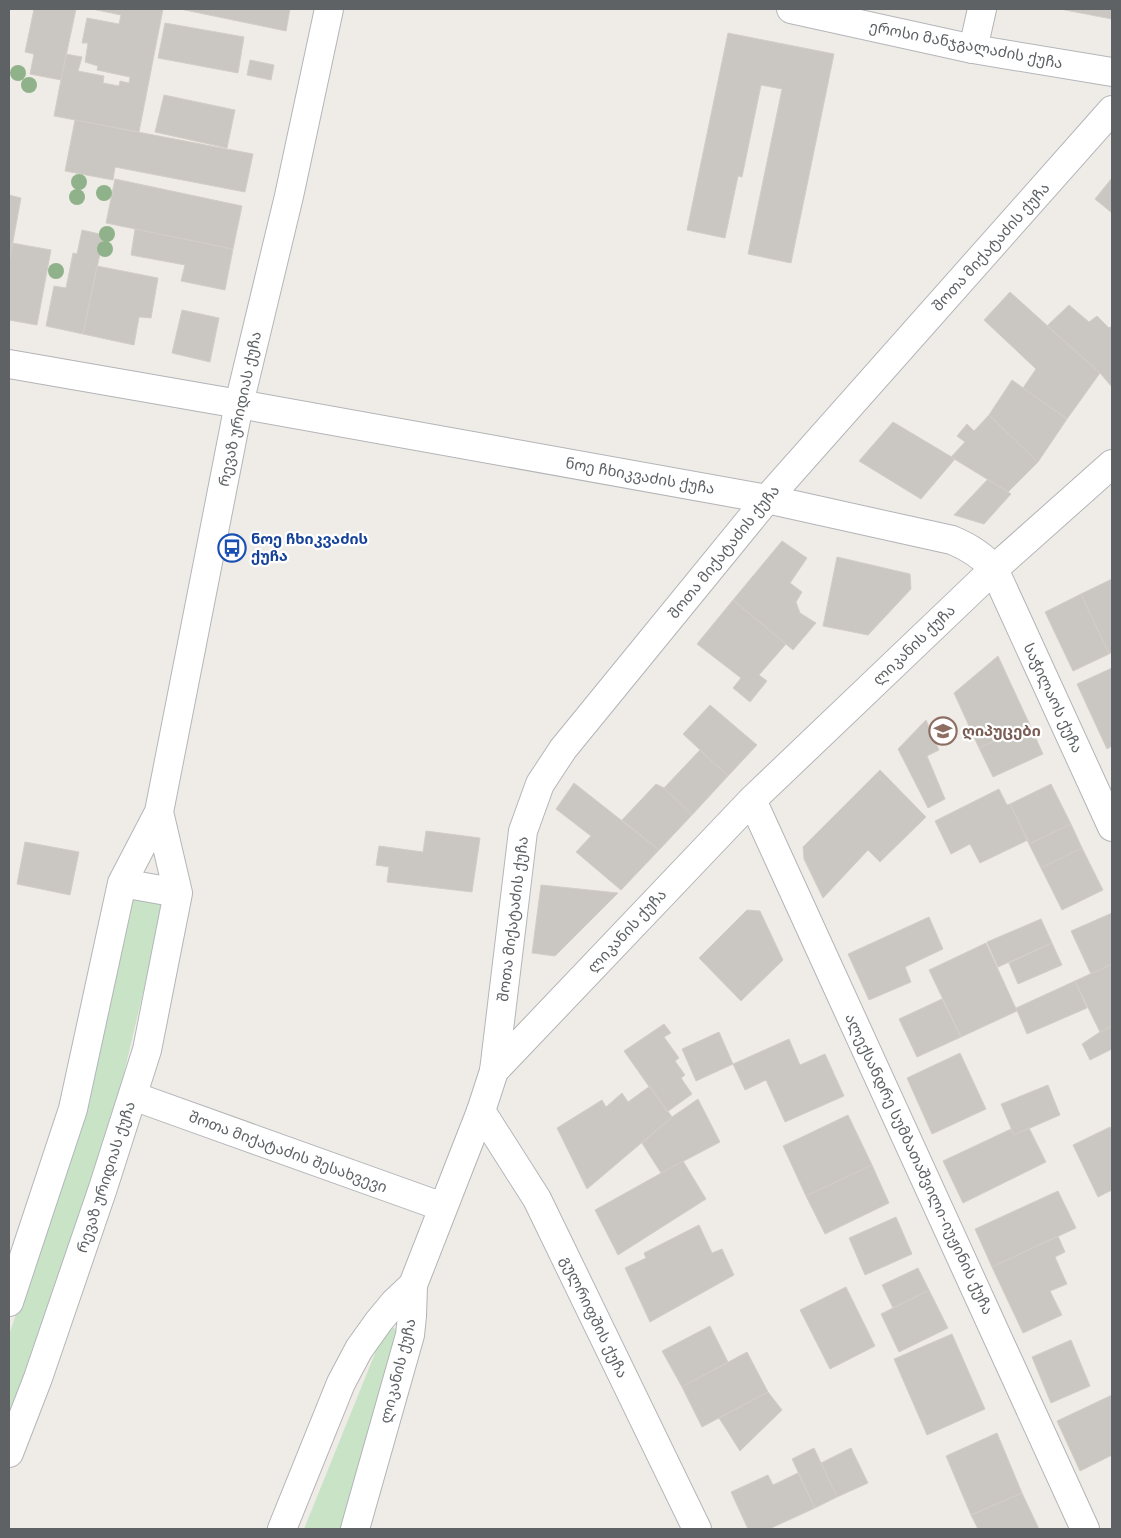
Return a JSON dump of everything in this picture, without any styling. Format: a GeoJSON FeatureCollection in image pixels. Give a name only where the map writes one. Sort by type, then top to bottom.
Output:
{"type":"FeatureCollection","features":[{"type":"Feature","properties":{"kind":"street","name":"რევაზ ურიდიას ქუჩა"},"geometry":{"type":"LineString","coordinates":[[9,1302],[73,1109],[122,883],[159,812],[239,404],[289,196],[329,9]]}},
{"type":"Feature","properties":{"kind":"street","name":"ეროსი მანჯგალაძის ქუჩა"},"geometry":{"type":"LineString","coordinates":[[791,9],[973,49],[1112,72]]}},
{"type":"Feature","properties":{"kind":"street"},"geometry":{"type":"LineString","coordinates":[[973,49],[982,9]]}},
{"type":"Feature","properties":{"kind":"street","name":"შოთა მიქატაძის ქუჩა"},"geometry":{"type":"LineString","coordinates":[[494,1071],[523,831],[540,784],[563,749],[767,499],[1112,110]]}},
{"type":"Feature","properties":{"kind":"street","name":"ნოე ჩხიკვაძის ქუჩა"},"geometry":{"type":"LineString","coordinates":[[9,364],[767,499],[952,540],[969,547],[984,557],[994,569]]}},
{"type":"Feature","properties":{"kind":"street","name":"ლიკანის ქუჩა"},"geometry":{"type":"LineString","coordinates":[[355,1529],[410,1335],[413,1285],[482,1111],[494,1071],[752,800],[994,569],[1112,464]]}},
{"type":"Feature","properties":{"kind":"street","name":"საჭილაოს ქუჩა"},"geometry":{"type":"LineString","coordinates":[[994,569],[1112,827]]}},
{"type":"Feature","properties":{"kind":"street","name":"ალექსანდრე სუმბათაშვილი-იუჟინის ქუჩა"},"geometry":{"type":"LineString","coordinates":[[752,800],[1085,1529]]}},
{"type":"Feature","properties":{"kind":"street","name":"რევაზ ურიდიას ქუჩა"},"geometry":{"type":"LineString","coordinates":[[9,1453],[38,1378],[147,1050],[178,893],[159,812]]}},
{"type":"Feature","properties":{"kind":"street"},"geometry":{"type":"LineString","coordinates":[[122,883],[178,893]]}},
{"type":"Feature","properties":{"kind":"street","name":"შოთა მიქატაძის შესახვევი"},"geometry":{"type":"LineString","coordinates":[[133,1096],[443,1208]]}},
{"type":"Feature","properties":{"kind":"street","name":"გულრიფშის ქუჩა"},"geometry":{"type":"LineString","coordinates":[[482,1111],[537,1199],[697,1529]]}},
{"type":"Feature","properties":{"kind":"street"},"geometry":{"type":"LineString","coordinates":[[282,1529],[345,1374],[359,1349],[379,1321],[413,1285]]}},
{"type":"Feature","properties":{"kind":"green space"},"geometry":{"type":"Polygon","coordinates":[[[132,893],[165,900],[114,1115],[9,1423],[9,1335],[85,1108],[132,893]]]}},
{"type":"Feature","properties":{"kind":"green space"},"geometry":{"type":"Polygon","coordinates":[[[391,1326],[400,1333],[340,1529],[304,1529],[384,1331],[391,1326]]]}},
{"type":"Feature","properties":{"kind":"building"},"geometry":{"type":"Polygon","coordinates":[[[34,9],[76,9],[61,80],[30,74],[34,54],[25,52],[34,9]]]}},
{"type":"Feature","properties":{"kind":"building"},"geometry":{"type":"Polygon","coordinates":[[[92,9],[163,9],[139,132],[54,116],[66,54],[82,57],[78,71],[104,76],[103,83],[119,86],[120,81],[129,83],[130,77],[97,70],[98,66],[85,62],[88,43],[82,43],[87,18],[119,24],[121,15],[92,9]]]}},
{"type":"Feature","properties":{"kind":"building"},"geometry":{"type":"Polygon","coordinates":[[[180,9],[290,9],[286,31],[180,9]]]}},
{"type":"Feature","properties":{"kind":"building"},"geometry":{"type":"Polygon","coordinates":[[[1060,9],[1112,9],[1112,19],[1060,9]]]}},
{"type":"Feature","properties":{"kind":"building"},"geometry":{"type":"Polygon","coordinates":[[[165,23],[244,37],[238,73],[158,58],[165,23]]]}},
{"type":"Feature","properties":{"kind":"building"},"geometry":{"type":"Polygon","coordinates":[[[728,33],[834,54],[791,263],[748,254],[782,89],[761,85],[742,177],[738,176],[725,238],[687,230],[728,33]]]}},
{"type":"Feature","properties":{"kind":"building"},"geometry":{"type":"Polygon","coordinates":[[[250,60],[274,65],[271,80],[247,75],[250,60]]]}},
{"type":"Feature","properties":{"kind":"building"},"geometry":{"type":"Polygon","coordinates":[[[164,95],[235,110],[227,148],[155,132],[164,95]]]}},
{"type":"Feature","properties":{"kind":"building"},"geometry":{"type":"Polygon","coordinates":[[[75,120],[253,154],[245,192],[115,167],[113,180],[65,171],[75,120]]]}},
{"type":"Feature","properties":{"kind":"building"},"geometry":{"type":"Polygon","coordinates":[[[1112,178],[1112,213],[1095,199],[1112,178]]]}},
{"type":"Feature","properties":{"kind":"building"},"geometry":{"type":"Polygon","coordinates":[[[115,179],[242,206],[233,249],[106,223],[115,179]]]}},
{"type":"Feature","properties":{"kind":"building"},"geometry":{"type":"Polygon","coordinates":[[[9,195],[21,198],[9,263],[9,195]]]}},
{"type":"Feature","properties":{"kind":"building"},"geometry":{"type":"Polygon","coordinates":[[[135,229],[233,249],[225,290],[181,281],[185,265],[131,255],[135,229]]]}},
{"type":"Feature","properties":{"kind":"building"},"geometry":{"type":"Polygon","coordinates":[[[82,230],[104,235],[83,334],[46,326],[54,286],[66,288],[73,253],[77,254],[82,230]]]}},
{"type":"Feature","properties":{"kind":"building"},"geometry":{"type":"Polygon","coordinates":[[[12,243],[51,250],[37,325],[9,320],[9,263],[12,243]]]}},
{"type":"Feature","properties":{"kind":"building"},"geometry":{"type":"Polygon","coordinates":[[[97,266],[158,278],[151,318],[139,317],[134,345],[83,334],[97,266]]]}},
{"type":"Feature","properties":{"kind":"building"},"geometry":{"type":"Polygon","coordinates":[[[1010,292],[1100,373],[1067,419],[1023,388],[1036,369],[984,320],[1010,292]]]}},
{"type":"Feature","properties":{"kind":"building"},"geometry":{"type":"Polygon","coordinates":[[[1069,305],[1089,322],[1097,316],[1109,328],[1112,326],[1112,387],[1100,373],[1047,326],[1069,305]]]}},
{"type":"Feature","properties":{"kind":"building"},"geometry":{"type":"Polygon","coordinates":[[[182,310],[219,318],[210,362],[172,353],[182,310]]]}},
{"type":"Feature","properties":{"kind":"building"},"geometry":{"type":"Polygon","coordinates":[[[1012,380],[1067,419],[1038,462],[989,415],[1012,380]]]}},
{"type":"Feature","properties":{"kind":"building"},"geometry":{"type":"Polygon","coordinates":[[[989,415],[1038,462],[1008,492],[951,457],[965,442],[957,436],[967,424],[974,431],[989,415]]]}},
{"type":"Feature","properties":{"kind":"building"},"geometry":{"type":"Polygon","coordinates":[[[893,422],[955,459],[921,499],[859,461],[893,422]]]}},
{"type":"Feature","properties":{"kind":"building"},"geometry":{"type":"Polygon","coordinates":[[[988,479],[1011,494],[984,524],[954,515],[988,479]]]}},
{"type":"Feature","properties":{"kind":"building"},"geometry":{"type":"Polygon","coordinates":[[[782,541],[807,558],[790,583],[802,592],[796,602],[800,613],[816,623],[793,650],[733,600],[782,541]]]}},
{"type":"Feature","properties":{"kind":"building"},"geometry":{"type":"Polygon","coordinates":[[[837,557],[910,574],[911,589],[868,635],[823,626],[837,557]]]}},
{"type":"Feature","properties":{"kind":"building"},"geometry":{"type":"Polygon","coordinates":[[[1112,579],[1112,652],[1109,654],[1081,594],[1112,579]]]}},
{"type":"Feature","properties":{"kind":"building"},"geometry":{"type":"Polygon","coordinates":[[[1081,594],[1109,654],[1073,671],[1045,612],[1081,594]]]}},
{"type":"Feature","properties":{"kind":"building"},"geometry":{"type":"Polygon","coordinates":[[[733,600],[786,644],[759,675],[767,681],[750,702],[733,688],[741,678],[697,644],[733,600]]]}},
{"type":"Feature","properties":{"kind":"building"},"geometry":{"type":"Polygon","coordinates":[[[998,656],[1030,725],[979,748],[954,693],[998,656]]]}},
{"type":"Feature","properties":{"kind":"building"},"geometry":{"type":"Polygon","coordinates":[[[1112,668],[1112,746],[1107,749],[1077,684],[1112,668]]]}},
{"type":"Feature","properties":{"kind":"building"},"geometry":{"type":"Polygon","coordinates":[[[710,705],[757,745],[728,776],[683,734],[710,705]]]}},
{"type":"Feature","properties":{"kind":"building"},"geometry":{"type":"Polygon","coordinates":[[[926,720],[939,750],[927,756],[945,799],[928,808],[898,749],[926,720]]]}},
{"type":"Feature","properties":{"kind":"building"},"geometry":{"type":"Polygon","coordinates":[[[1030,725],[1043,754],[993,777],[979,748],[1030,725]]]}},
{"type":"Feature","properties":{"kind":"building"},"geometry":{"type":"Polygon","coordinates":[[[700,750],[728,776],[692,815],[664,788],[700,750]]]}},
{"type":"Feature","properties":{"kind":"building"},"geometry":{"type":"Polygon","coordinates":[[[880,770],[926,817],[880,862],[868,850],[823,898],[804,859],[803,847],[880,770]]]}},
{"type":"Feature","properties":{"kind":"building"},"geometry":{"type":"Polygon","coordinates":[[[574,783],[659,850],[621,890],[576,852],[591,836],[556,809],[574,783]]]}},
{"type":"Feature","properties":{"kind":"building"},"geometry":{"type":"Polygon","coordinates":[[[656,784],[664,788],[692,815],[659,850],[622,820],[656,784]]]}},
{"type":"Feature","properties":{"kind":"building"},"geometry":{"type":"Polygon","coordinates":[[[1051,784],[1071,824],[1029,844],[1010,804],[1051,784]]]}},
{"type":"Feature","properties":{"kind":"building"},"geometry":{"type":"Polygon","coordinates":[[[999,789],[1007,805],[1010,804],[1028,840],[980,863],[970,844],[951,854],[935,821],[999,789]]]}},
{"type":"Feature","properties":{"kind":"building"},"geometry":{"type":"Polygon","coordinates":[[[1071,824],[1082,848],[1041,868],[1029,844],[1071,824]]]}},
{"type":"Feature","properties":{"kind":"building"},"geometry":{"type":"Polygon","coordinates":[[[426,831],[480,838],[472,892],[387,882],[389,867],[376,865],[379,846],[423,852],[426,831]]]}},
{"type":"Feature","properties":{"kind":"building"},"geometry":{"type":"Polygon","coordinates":[[[25,842],[79,852],[70,895],[17,884],[25,842]]]}},
{"type":"Feature","properties":{"kind":"building"},"geometry":{"type":"Polygon","coordinates":[[[1082,848],[1103,890],[1062,910],[1041,868],[1082,848]]]}},
{"type":"Feature","properties":{"kind":"building"},"geometry":{"type":"Polygon","coordinates":[[[541,885],[618,893],[555,956],[532,953],[541,885]]]}},
{"type":"Feature","properties":{"kind":"building"},"geometry":{"type":"Polygon","coordinates":[[[747,910],[760,911],[783,960],[741,1001],[699,958],[747,910]]]}},
{"type":"Feature","properties":{"kind":"building"},"geometry":{"type":"Polygon","coordinates":[[[1112,913],[1112,964],[1091,974],[1071,931],[1112,913]]]}},
{"type":"Feature","properties":{"kind":"building"},"geometry":{"type":"Polygon","coordinates":[[[929,917],[943,949],[905,967],[911,982],[869,1000],[848,954],[929,917]]]}},
{"type":"Feature","properties":{"kind":"building"},"geometry":{"type":"Polygon","coordinates":[[[1041,919],[1052,943],[998,967],[987,942],[1041,919]]]}},
{"type":"Feature","properties":{"kind":"building"},"geometry":{"type":"Polygon","coordinates":[[[986,943],[1017,1011],[961,1037],[929,970],[986,943]]]}},
{"type":"Feature","properties":{"kind":"building"},"geometry":{"type":"Polygon","coordinates":[[[1052,943],[1062,965],[1018,984],[1009,963],[1052,943]]]}},
{"type":"Feature","properties":{"kind":"building"},"geometry":{"type":"Polygon","coordinates":[[[1112,964],[1112,1026],[1100,1032],[1075,981],[1112,964]]]}},
{"type":"Feature","properties":{"kind":"building"},"geometry":{"type":"Polygon","coordinates":[[[1075,981],[1087,1008],[1027,1034],[1016,1008],[1075,981]]]}},
{"type":"Feature","properties":{"kind":"building"},"geometry":{"type":"Polygon","coordinates":[[[942,999],[961,1037],[917,1057],[899,1019],[942,999]]]}},
{"type":"Feature","properties":{"kind":"building"},"geometry":{"type":"Polygon","coordinates":[[[664,1024],[671,1033],[664,1037],[679,1058],[675,1061],[685,1075],[681,1078],[692,1094],[667,1112],[624,1051],[664,1024]]]}},
{"type":"Feature","properties":{"kind":"building"},"geometry":{"type":"Polygon","coordinates":[[[1112,1026],[1112,1049],[1090,1060],[1082,1044],[1112,1026]]]}},
{"type":"Feature","properties":{"kind":"building"},"geometry":{"type":"Polygon","coordinates":[[[719,1032],[733,1064],[696,1081],[682,1049],[719,1032]]]}},
{"type":"Feature","properties":{"kind":"building"},"geometry":{"type":"Polygon","coordinates":[[[789,1039],[800,1065],[825,1054],[844,1096],[785,1122],[766,1080],[745,1090],[733,1064],[789,1039]]]}},
{"type":"Feature","properties":{"kind":"building"},"geometry":{"type":"Polygon","coordinates":[[[960,1053],[986,1109],[932,1134],[907,1078],[960,1053]]]}},
{"type":"Feature","properties":{"kind":"building"},"geometry":{"type":"Polygon","coordinates":[[[1048,1085],[1060,1115],[1014,1135],[1001,1104],[1048,1085]]]}},
{"type":"Feature","properties":{"kind":"building"},"geometry":{"type":"Polygon","coordinates":[[[650,1086],[672,1117],[587,1189],[557,1128],[602,1100],[606,1107],[622,1093],[628,1102],[650,1086]]]}},
{"type":"Feature","properties":{"kind":"building"},"geometry":{"type":"Polygon","coordinates":[[[698,1099],[720,1142],[661,1173],[642,1143],[672,1117],[698,1099]]]}},
{"type":"Feature","properties":{"kind":"building"},"geometry":{"type":"Polygon","coordinates":[[[848,1115],[872,1165],[806,1196],[783,1146],[848,1115]]]}},
{"type":"Feature","properties":{"kind":"building"},"geometry":{"type":"Polygon","coordinates":[[[1110,1127],[1112,1131],[1112,1190],[1098,1197],[1073,1145],[1110,1127]]]}},
{"type":"Feature","properties":{"kind":"building"},"geometry":{"type":"Polygon","coordinates":[[[1029,1128],[1046,1162],[963,1203],[943,1161],[1011,1129],[1014,1135],[1029,1128]]]}},
{"type":"Feature","properties":{"kind":"building"},"geometry":{"type":"Polygon","coordinates":[[[683,1161],[706,1199],[618,1255],[595,1210],[683,1161]]]}},
{"type":"Feature","properties":{"kind":"building"},"geometry":{"type":"Polygon","coordinates":[[[872,1165],[889,1203],[825,1234],[806,1196],[872,1165]]]}},
{"type":"Feature","properties":{"kind":"building"},"geometry":{"type":"Polygon","coordinates":[[[1058,1191],[1076,1228],[992,1267],[975,1229],[1058,1191]]]}},
{"type":"Feature","properties":{"kind":"building"},"geometry":{"type":"Polygon","coordinates":[[[896,1217],[912,1254],[865,1275],[849,1238],[896,1217]]]}},
{"type":"Feature","properties":{"kind":"building"},"geometry":{"type":"Polygon","coordinates":[[[699,1225],[712,1253],[722,1249],[734,1275],[650,1322],[625,1268],[646,1258],[644,1253],[699,1225]]]}},
{"type":"Feature","properties":{"kind":"building"},"geometry":{"type":"Polygon","coordinates":[[[1058,1236],[1065,1252],[1055,1257],[1067,1284],[1050,1291],[1062,1315],[1023,1333],[992,1267],[1058,1236]]]}},
{"type":"Feature","properties":{"kind":"building"},"geometry":{"type":"Polygon","coordinates":[[[918,1268],[929,1290],[893,1308],[882,1285],[918,1268]]]}},
{"type":"Feature","properties":{"kind":"building"},"geometry":{"type":"Polygon","coordinates":[[[846,1287],[875,1346],[830,1369],[800,1310],[846,1287]]]}},
{"type":"Feature","properties":{"kind":"building"},"geometry":{"type":"Polygon","coordinates":[[[929,1290],[948,1328],[899,1352],[881,1314],[929,1290]]]}},
{"type":"Feature","properties":{"kind":"building"},"geometry":{"type":"Polygon","coordinates":[[[710,1326],[728,1362],[682,1387],[662,1351],[710,1326]]]}},
{"type":"Feature","properties":{"kind":"building"},"geometry":{"type":"Polygon","coordinates":[[[952,1334],[985,1409],[927,1435],[894,1359],[952,1334]]]}},
{"type":"Feature","properties":{"kind":"building"},"geometry":{"type":"Polygon","coordinates":[[[1071,1340],[1090,1386],[1051,1403],[1032,1357],[1071,1340]]]}},
{"type":"Feature","properties":{"kind":"building"},"geometry":{"type":"Polygon","coordinates":[[[747,1352],[768,1392],[702,1427],[682,1387],[747,1352]]]}},
{"type":"Feature","properties":{"kind":"building"},"geometry":{"type":"Polygon","coordinates":[[[768,1392],[782,1410],[740,1451],[719,1418],[768,1392]]]}},
{"type":"Feature","properties":{"kind":"building"},"geometry":{"type":"Polygon","coordinates":[[[1112,1395],[1112,1455],[1080,1471],[1057,1421],[1112,1395]]]}},
{"type":"Feature","properties":{"kind":"building"},"geometry":{"type":"Polygon","coordinates":[[[997,1433],[1022,1493],[971,1515],[946,1456],[997,1433]]]}},
{"type":"Feature","properties":{"kind":"building"},"geometry":{"type":"Polygon","coordinates":[[[814,1448],[837,1497],[815,1508],[792,1459],[814,1448]]]}},
{"type":"Feature","properties":{"kind":"building"},"geometry":{"type":"Polygon","coordinates":[[[851,1448],[868,1483],[837,1497],[821,1463],[851,1448]]]}},
{"type":"Feature","properties":{"kind":"building"},"geometry":{"type":"Polygon","coordinates":[[[798,1473],[815,1508],[769,1529],[748,1529],[731,1492],[768,1475],[773,1485],[798,1473]]]}},
{"type":"Feature","properties":{"kind":"building"},"geometry":{"type":"Polygon","coordinates":[[[1022,1493],[1039,1529],[978,1529],[971,1515],[1022,1493]]]}},
{"type":"Feature","properties":{"kind":"place","name":"ნოე ჩხიკვაძის ქუჩა"},"geometry":{"type":"Point","coordinates":[232,548]}},
{"type":"Feature","properties":{"kind":"place","name":"ღიპუცები"},"geometry":{"type":"Point","coordinates":[943,731]}}]}
